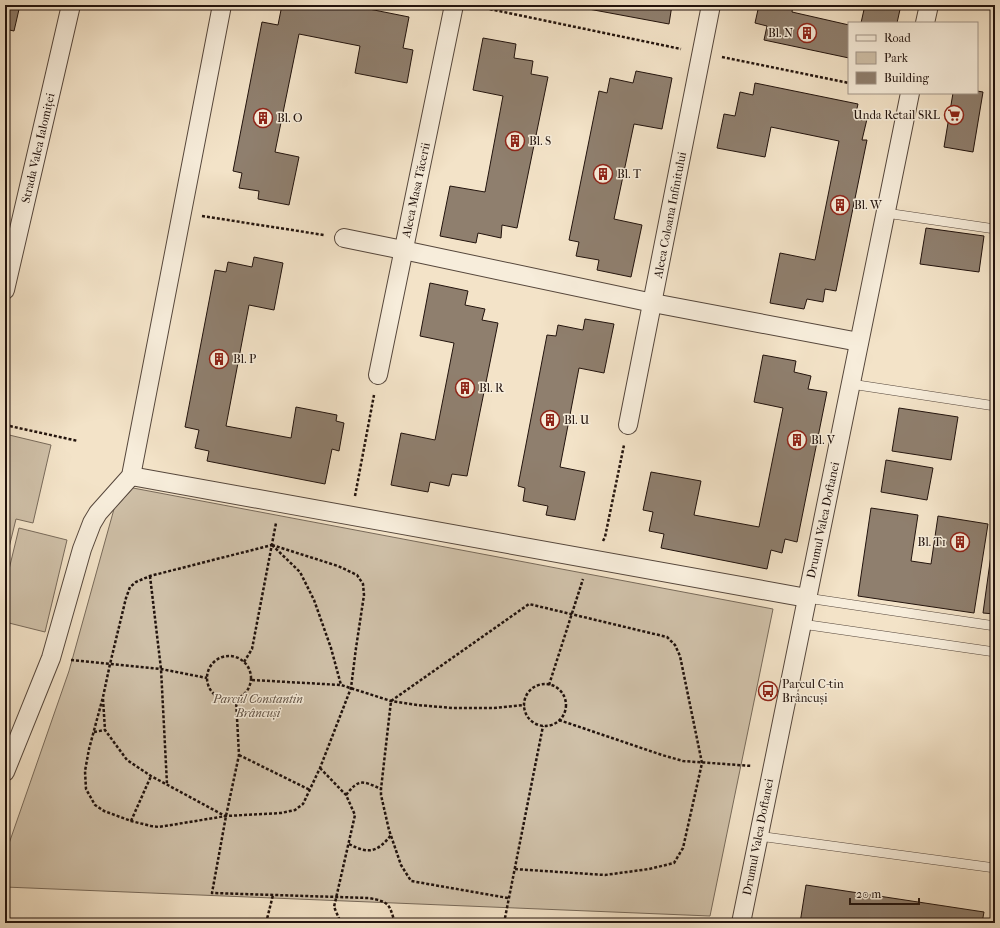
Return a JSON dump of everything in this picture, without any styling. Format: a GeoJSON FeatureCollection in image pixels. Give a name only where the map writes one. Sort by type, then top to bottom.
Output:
{"type":"FeatureCollection","features":[{"type":"Feature","properties":{"kind":"street","name":"Strada Valea Ialomiței"},"geometry":{"type":"LineString","coordinates":[[5,290],[71,5]]}},
{"type":"Feature","properties":{"kind":"street"},"geometry":{"type":"LineString","coordinates":[[5,772],[51,658],[86,536],[98,513],[131,476],[222,5]]}},
{"type":"Feature","properties":{"kind":"street","name":"Aleea Masa Tăcerii"},"geometry":{"type":"LineString","coordinates":[[378,375],[454,5]]}},
{"type":"Feature","properties":{"kind":"street","name":"Aleea Coloana Infinitului"},"geometry":{"type":"LineString","coordinates":[[628,424],[711,5]]}},
{"type":"Feature","properties":{"kind":"street"},"geometry":{"type":"LineString","coordinates":[[925,22],[928,5]]}},
{"type":"Feature","properties":{"kind":"street","name":"Drumul Valea Doftanei"},"geometry":{"type":"LineString","coordinates":[[741,923],[910,94]]}},
{"type":"Feature","properties":{"kind":"street"},"geometry":{"type":"LineString","coordinates":[[344,238],[653,303],[859,342]]}},
{"type":"Feature","properties":{"kind":"street"},"geometry":{"type":"LineString","coordinates":[[131,476],[807,598]]}},
{"type":"Feature","properties":{"kind":"lane"},"geometry":{"type":"LineString","coordinates":[[886,213],[995,228]]}},
{"type":"Feature","properties":{"kind":"lane"},"geometry":{"type":"LineString","coordinates":[[851,384],[995,406]]}},
{"type":"Feature","properties":{"kind":"lane"},"geometry":{"type":"LineString","coordinates":[[807,598],[995,626]]}},
{"type":"Feature","properties":{"kind":"lane"},"geometry":{"type":"LineString","coordinates":[[802,624],[995,652]]}},
{"type":"Feature","properties":{"kind":"lane"},"geometry":{"type":"LineString","coordinates":[[758,836],[995,868]]}},
{"type":"Feature","properties":{"kind":"path"},"geometry":{"type":"LineString","coordinates":[[470,5],[848,83]]}},
{"type":"Feature","properties":{"kind":"path"},"geometry":{"type":"LineString","coordinates":[[182,213],[344,238]]}},
{"type":"Feature","properties":{"kind":"path"},"geometry":{"type":"LineString","coordinates":[[352,516],[378,375]]}},
{"type":"Feature","properties":{"kind":"path"},"geometry":{"type":"LineString","coordinates":[[549,685],[590,558],[605,537],[628,424]]}},
{"type":"Feature","properties":{"kind":"path"},"geometry":{"type":"LineString","coordinates":[[5,425],[78,441]]}},
{"type":"Feature","properties":{"kind":"path"},"geometry":{"type":"LineString","coordinates":[[244,662],[252,649],[280,503]]}},
{"type":"Feature","properties":{"kind":"path"},"geometry":{"type":"LineString","coordinates":[[272,545],[300,572],[314,600],[331,648],[341,684]]}},
{"type":"Feature","properties":{"kind":"path"},"geometry":{"type":"LineString","coordinates":[[272,545],[338,566],[357,574],[363,584],[364,595],[351,688],[320,768],[303,804],[295,810],[281,813],[226,816],[159,827],[131,821],[104,811],[95,805],[86,789],[85,771],[89,749],[130,587],[136,582],[150,576],[272,545]]}},
{"type":"Feature","properties":{"kind":"path"},"geometry":{"type":"LineString","coordinates":[[150,576],[161,669],[167,784]]}},
{"type":"Feature","properties":{"kind":"path"},"geometry":{"type":"LineString","coordinates":[[508,898],[412,881],[401,865],[389,830],[381,795],[391,701],[529,604],[668,637],[675,645],[680,656],[702,763],[683,848],[674,863],[649,869],[605,875],[514,869]]}},
{"type":"Feature","properties":{"kind":"path"},"geometry":{"type":"LineString","coordinates":[[224,656],[238,658],[244,662],[250,670],[252,680],[246,692],[236,699],[229,700],[216,696],[208,685],[207,678],[208,671],[212,664],[217,659],[224,656]]}},
{"type":"Feature","properties":{"kind":"path"},"geometry":{"type":"LineString","coordinates":[[51,658],[161,669],[207,678]]}},
{"type":"Feature","properties":{"kind":"path"},"geometry":{"type":"LineString","coordinates":[[252,680],[341,684],[391,701],[417,705],[453,708],[494,708],[524,705]]}},
{"type":"Feature","properties":{"kind":"path"},"geometry":{"type":"LineString","coordinates":[[549,685],[555,687],[564,696],[566,709],[564,715],[555,724],[543,726],[532,721],[524,705],[528,694],[532,690],[537,686],[549,685]]}},
{"type":"Feature","properties":{"kind":"path"},"geometry":{"type":"LineString","coordinates":[[103,697],[105,730],[127,760],[151,776],[226,816]]}},
{"type":"Feature","properties":{"kind":"path"},"geometry":{"type":"LineString","coordinates":[[236,699],[239,755],[212,893],[370,898],[382,900],[390,906],[395,923]]}},
{"type":"Feature","properties":{"kind":"path"},"geometry":{"type":"LineString","coordinates":[[560,720],[683,761],[772,767]]}},
{"type":"Feature","properties":{"kind":"path"},"geometry":{"type":"LineString","coordinates":[[504,923],[543,726]]}},
{"type":"Feature","properties":{"kind":"path"},"geometry":{"type":"LineString","coordinates":[[94,732],[105,730]]}},
{"type":"Feature","properties":{"kind":"path"},"geometry":{"type":"LineString","coordinates":[[239,755],[310,790]]}},
{"type":"Feature","properties":{"kind":"path"},"geometry":{"type":"LineString","coordinates":[[320,768],[346,795],[355,815],[334,907],[341,923]]}},
{"type":"Feature","properties":{"kind":"path"},"geometry":{"type":"LineString","coordinates":[[131,821],[151,776]]}},
{"type":"Feature","properties":{"kind":"path"},"geometry":{"type":"LineString","coordinates":[[346,795],[354,785],[358,783],[364,783],[381,789]]}},
{"type":"Feature","properties":{"kind":"path"},"geometry":{"type":"LineString","coordinates":[[349,844],[358,849],[368,851],[377,849],[385,843],[391,835]]}},
{"type":"Feature","properties":{"kind":"path"},"geometry":{"type":"LineString","coordinates":[[266,923],[273,895]]}},
{"type":"Feature","properties":{"kind":"green space"},"geometry":{"type":"Polygon","coordinates":[[[5,434],[51,445],[33,523],[16,519],[5,564],[5,434]]]}},
{"type":"Feature","properties":{"kind":"green space","name":"Parcul Constantin Brâncuși"},"geometry":{"type":"Polygon","coordinates":[[[133,488],[773,609],[710,916],[5,887],[5,855],[69,671],[114,509],[133,488]]]}},
{"type":"Feature","properties":{"kind":"green space"},"geometry":{"type":"Polygon","coordinates":[[[19,528],[67,540],[45,632],[5,622],[5,586],[19,528]]]}},
{"type":"Feature","properties":{"kind":"building"},"geometry":{"type":"Polygon","coordinates":[[[5,5],[20,5],[14,31],[5,29],[5,5]]]}},
{"type":"Feature","properties":{"kind":"building","name":"Bl. O"},"geometry":{"type":"Polygon","coordinates":[[[282,5],[349,5],[409,17],[403,48],[413,50],[407,83],[355,73],[360,46],[299,34],[275,152],[299,157],[289,205],[258,199],[259,191],[239,188],[242,173],[233,171],[262,22],[278,25],[282,5]]]}},
{"type":"Feature","properties":{"kind":"building"},"geometry":{"type":"Polygon","coordinates":[[[567,5],[672,5],[669,24],[567,5]]]}},
{"type":"Feature","properties":{"kind":"building","name":"Bl. N"},"geometry":{"type":"Polygon","coordinates":[[[759,5],[793,5],[792,12],[848,25],[848,58],[764,40],[767,26],[755,23],[759,5]]]}},
{"type":"Feature","properties":{"kind":"building"},"geometry":{"type":"Polygon","coordinates":[[[865,5],[901,5],[897,22],[861,22],[865,5]]]}},
{"type":"Feature","properties":{"kind":"building","name":"Bl. S"},"geometry":{"type":"Polygon","coordinates":[[[483,38],[516,44],[514,58],[533,61],[531,74],[548,77],[517,228],[502,225],[501,238],[478,233],[476,243],[440,236],[450,186],[485,192],[503,96],[473,90],[483,38]]]}},
{"type":"Feature","properties":{"kind":"building","name":"Bl. T"},"geometry":{"type":"Polygon","coordinates":[[[636,71],[672,78],[662,129],[634,124],[614,219],[642,225],[631,277],[597,270],[599,260],[576,256],[579,242],[569,240],[599,91],[607,93],[610,78],[633,83],[636,71]]]}},
{"type":"Feature","properties":{"kind":"building","name":"Bl. W"},"geometry":{"type":"Polygon","coordinates":[[[755,83],[858,104],[855,117],[867,119],[862,140],[867,140],[836,291],[825,289],[823,302],[807,299],[804,309],[770,303],[780,253],[815,260],[839,141],[771,127],[765,157],[717,148],[724,114],[735,116],[740,92],[753,95],[755,83]]]}},
{"type":"Feature","properties":{"kind":"building"},"geometry":{"type":"Polygon","coordinates":[[[978,91],[983,92],[973,152],[944,147],[953,94],[978,94],[978,91]]]}},
{"type":"Feature","properties":{"kind":"building"},"geometry":{"type":"Polygon","coordinates":[[[926,228],[984,236],[979,272],[920,264],[926,228]]]}},
{"type":"Feature","properties":{"kind":"building","name":"Bl. P"},"geometry":{"type":"Polygon","coordinates":[[[254,257],[283,263],[274,310],[249,305],[226,426],[291,438],[296,407],[337,415],[336,421],[344,423],[339,451],[332,449],[325,484],[207,461],[209,451],[195,448],[199,430],[185,427],[215,270],[226,272],[228,262],[252,267],[254,257]]]}},
{"type":"Feature","properties":{"kind":"building","name":"Bl. R"},"geometry":{"type":"Polygon","coordinates":[[[430,283],[468,291],[465,305],[485,309],[482,320],[498,323],[467,476],[452,474],[449,486],[430,482],[428,492],[391,485],[401,433],[435,440],[454,343],[420,336],[430,283]]]}},
{"type":"Feature","properties":{"kind":"building","name":"Bl. U"},"geometry":{"type":"Polygon","coordinates":[[[585,319],[614,324],[604,373],[579,368],[560,467],[585,472],[575,520],[546,515],[548,506],[523,501],[525,488],[518,486],[547,335],[556,336],[558,325],[583,330],[585,319]]]}},
{"type":"Feature","properties":{"kind":"building","name":"Bl. V"},"geometry":{"type":"Polygon","coordinates":[[[763,355],[796,361],[794,372],[811,376],[808,389],[827,392],[797,542],[785,539],[782,553],[771,550],[767,569],[661,548],[664,534],[649,531],[653,512],[643,510],[651,472],[701,481],[694,515],[759,527],[783,408],[754,402],[763,355]]]}},
{"type":"Feature","properties":{"kind":"building"},"geometry":{"type":"Polygon","coordinates":[[[899,408],[958,417],[951,460],[892,451],[899,408]]]}},
{"type":"Feature","properties":{"kind":"building"},"geometry":{"type":"Polygon","coordinates":[[[886,460],[933,468],[927,500],[881,492],[886,460]]]}},
{"type":"Feature","properties":{"kind":"building","name":"Bl. T1"},"geometry":{"type":"Polygon","coordinates":[[[871,508],[918,515],[911,561],[931,564],[938,516],[988,524],[974,613],[858,596],[871,508]]]}},
{"type":"Feature","properties":{"kind":"building"},"geometry":{"type":"Polygon","coordinates":[[[995,526],[995,614],[983,613],[995,526]]]}},
{"type":"Feature","properties":{"kind":"building"},"geometry":{"type":"Polygon","coordinates":[[[806,885],[984,912],[982,923],[800,923],[806,885]]]}},
{"type":"Feature","properties":{"kind":"place","name":"Bl. N"},"geometry":{"type":"Point","coordinates":[807,33]}},
{"type":"Feature","properties":{"kind":"place","name":"Unda Retail SRL"},"geometry":{"type":"Point","coordinates":[954,115]}},
{"type":"Feature","properties":{"kind":"place","name":"Bl. O"},"geometry":{"type":"Point","coordinates":[263,118]}},
{"type":"Feature","properties":{"kind":"place","name":"Bl. S"},"geometry":{"type":"Point","coordinates":[515,141]}},
{"type":"Feature","properties":{"kind":"place","name":"Bl. T"},"geometry":{"type":"Point","coordinates":[603,174]}},
{"type":"Feature","properties":{"kind":"place","name":"Bl. W"},"geometry":{"type":"Point","coordinates":[840,205]}},
{"type":"Feature","properties":{"kind":"place","name":"Bl. P"},"geometry":{"type":"Point","coordinates":[219,359]}},
{"type":"Feature","properties":{"kind":"place","name":"Bl. R"},"geometry":{"type":"Point","coordinates":[465,388]}},
{"type":"Feature","properties":{"kind":"place","name":"Bl. U"},"geometry":{"type":"Point","coordinates":[550,420]}},
{"type":"Feature","properties":{"kind":"place","name":"Bl. V"},"geometry":{"type":"Point","coordinates":[797,440]}},
{"type":"Feature","properties":{"kind":"place","name":"Bl. T1"},"geometry":{"type":"Point","coordinates":[960,542]}},
{"type":"Feature","properties":{"kind":"place","name":"Parcul C-tin Brâncuși"},"geometry":{"type":"Point","coordinates":[768,691]}}]}
